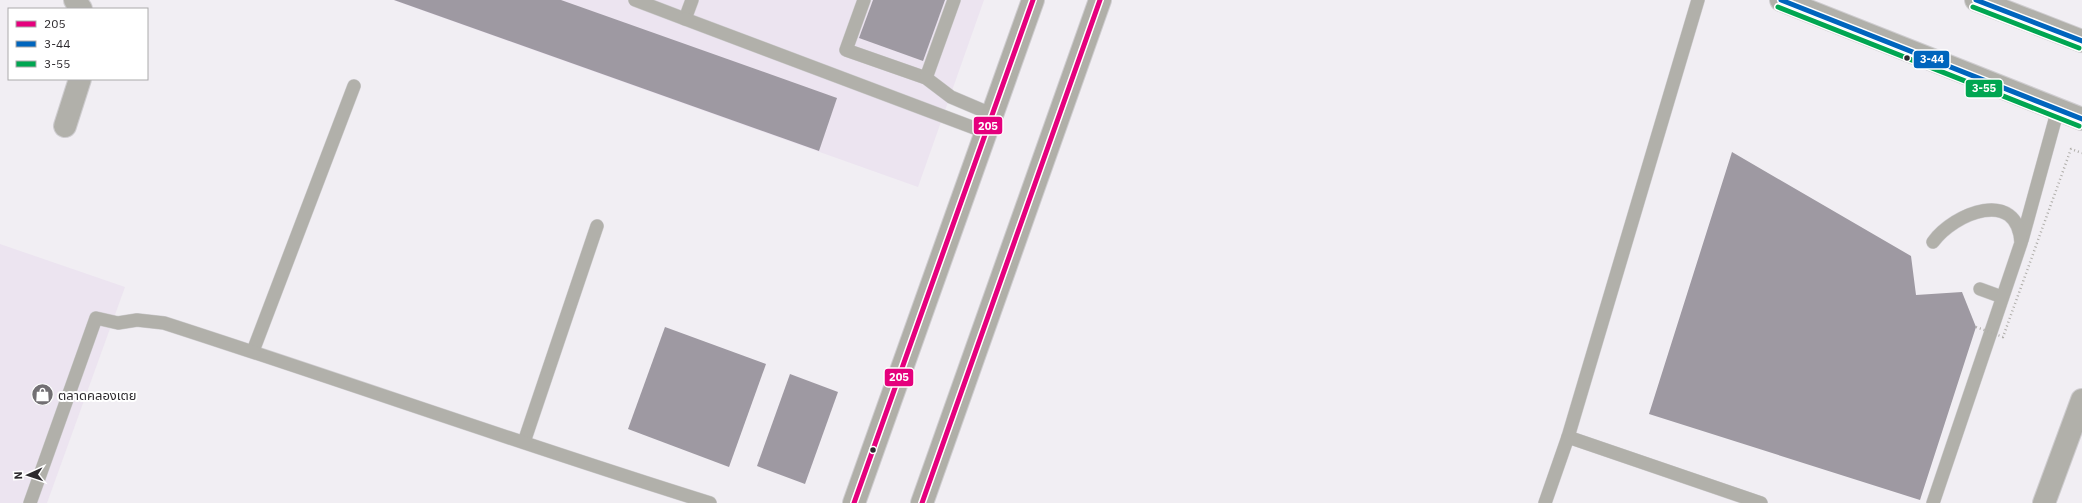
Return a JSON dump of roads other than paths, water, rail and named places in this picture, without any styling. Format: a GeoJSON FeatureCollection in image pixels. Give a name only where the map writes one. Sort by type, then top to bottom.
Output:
{"type":"FeatureCollection","features":[{"type":"Feature","properties":{"kind":"main road"},"geometry":{"type":"LineString","coordinates":[[854,503],[1033,0]]}},
{"type":"Feature","properties":{"kind":"main road"},"geometry":{"type":"LineString","coordinates":[[922,503],[1100,0]]}},
{"type":"Feature","properties":{"kind":"street"},"geometry":{"type":"LineString","coordinates":[[1781,0],[2082,119]]}},
{"type":"Feature","properties":{"kind":"street"},"geometry":{"type":"LineString","coordinates":[[1976,0],[2082,40]]}},
{"type":"Feature","properties":{"kind":"street"},"geometry":{"type":"LineString","coordinates":[[65,126],[80,80]]}},
{"type":"Feature","properties":{"kind":"street"},"geometry":{"type":"LineString","coordinates":[[2044,503],[2082,400]]}},
{"type":"Feature","properties":{"kind":"lane"},"geometry":{"type":"LineString","coordinates":[[635,0],[685,19],[988,123]]}},
{"type":"Feature","properties":{"kind":"lane"},"geometry":{"type":"LineString","coordinates":[[685,19],[692,0]]}},
{"type":"Feature","properties":{"kind":"lane"},"geometry":{"type":"LineString","coordinates":[[864,0],[846,50],[926,78],[950,97],[988,123]]}},
{"type":"Feature","properties":{"kind":"lane"},"geometry":{"type":"LineString","coordinates":[[926,78],[954,0]]}},
{"type":"Feature","properties":{"kind":"lane"},"geometry":{"type":"LineString","coordinates":[[1545,503],[1568,437],[1698,0]]}},
{"type":"Feature","properties":{"kind":"lane"},"geometry":{"type":"LineString","coordinates":[[253,352],[354,86]]}},
{"type":"Feature","properties":{"kind":"lane"},"geometry":{"type":"LineString","coordinates":[[1933,503],[2021,243],[2058,109]]}},
{"type":"Feature","properties":{"kind":"lane"},"geometry":{"type":"LineString","coordinates":[[1933,242],[1947,228],[1980,210],[1990,209],[2000,211],[2010,216],[2020,233],[2021,243]]}},
{"type":"Feature","properties":{"kind":"lane"},"geometry":{"type":"LineString","coordinates":[[524,442],[597,226]]}},
{"type":"Feature","properties":{"kind":"lane"},"geometry":{"type":"LineString","coordinates":[[1980,289],[2002,297]]}},
{"type":"Feature","properties":{"kind":"lane"},"geometry":{"type":"LineString","coordinates":[[30,503],[96,318],[118,323],[138,320],[164,323],[710,503]]}},
{"type":"Feature","properties":{"kind":"lane"},"geometry":{"type":"LineString","coordinates":[[1568,437],[1761,503]]}},
{"type":"Feature","properties":{"kind":"place","name":"ตลาดคลองเตย"},"geometry":{"type":"Point","coordinates":[43,395]}}]}
